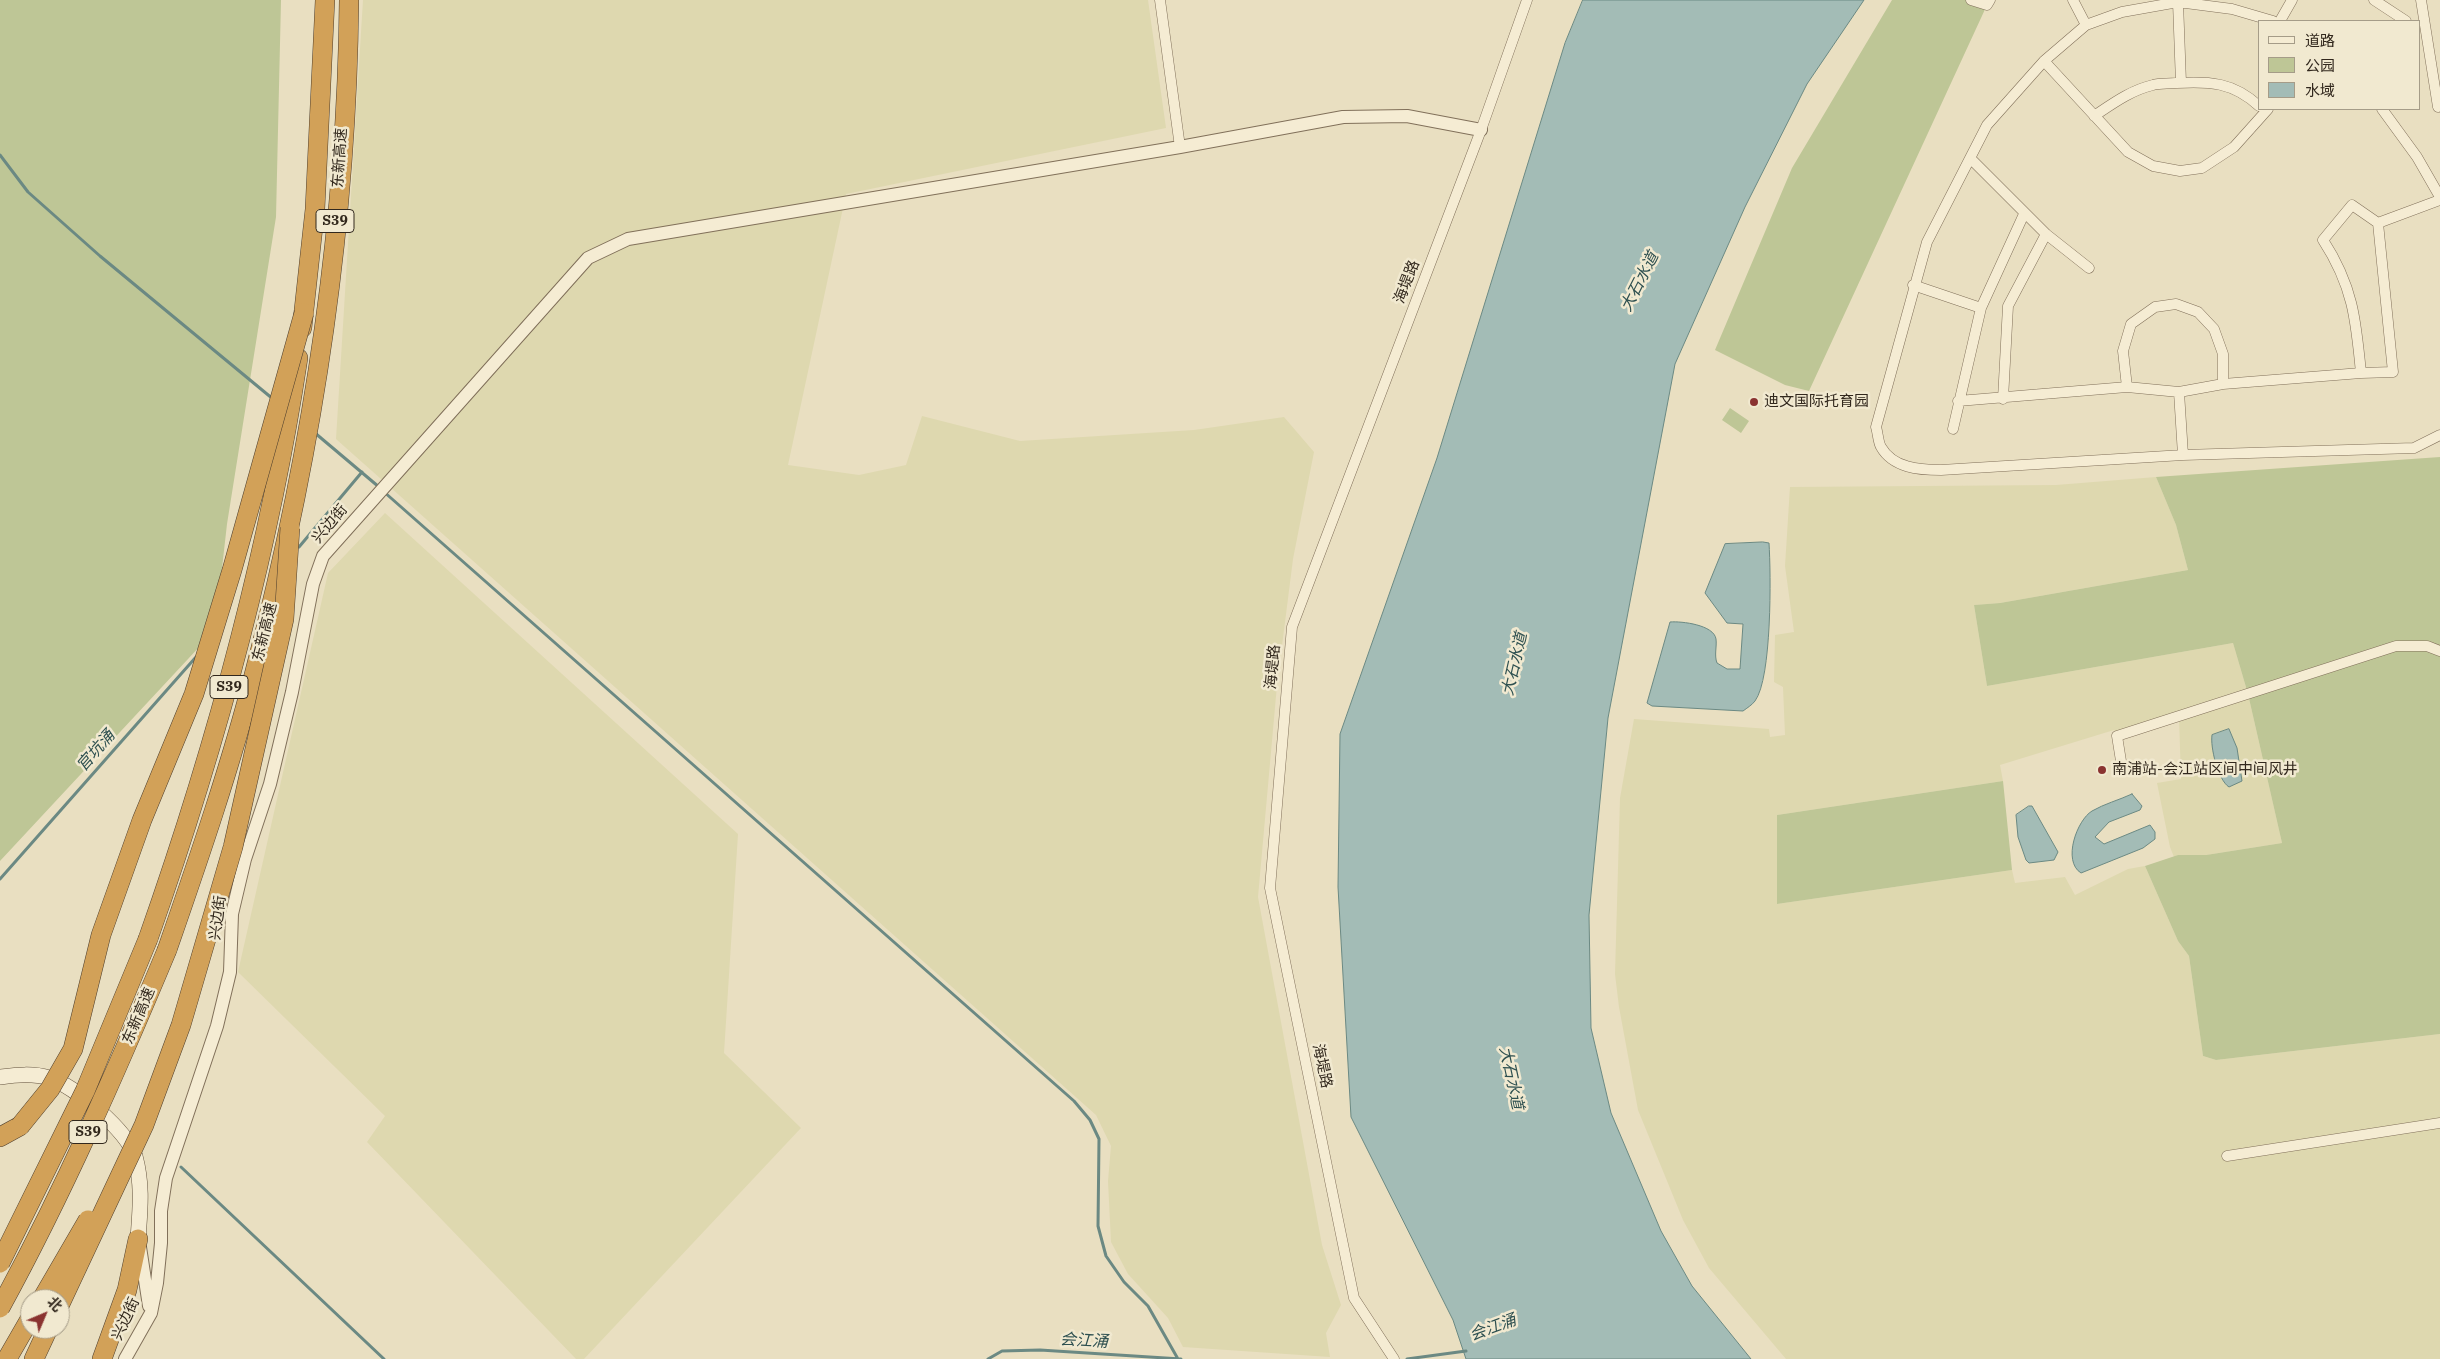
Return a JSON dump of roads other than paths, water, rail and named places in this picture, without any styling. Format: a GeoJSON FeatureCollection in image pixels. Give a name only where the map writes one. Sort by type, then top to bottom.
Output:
{"type":"FeatureCollection","features":[{"type":"Feature","properties":{"kind":"highway","name":"东新高速"},"geometry":{"type":"LineString","coordinates":[[0,1262],[85,1091],[148,939],[174,866],[229,688],[288,429],[316,209],[325,0]]}},
{"type":"Feature","properties":{"kind":"highway","name":"东新高速"},"geometry":{"type":"LineString","coordinates":[[0,1308],[50,1212],[113,1080],[167,950],[233,750],[255,671],[290,528],[311,418],[335,228],[349,0]]}},
{"type":"Feature","properties":{"kind":"highway"},"geometry":{"type":"LineString","coordinates":[[0,1136],[20,1126],[50,1090],[73,1049],[101,935],[146,811],[194,694],[232,570],[304,313]]}},
{"type":"Feature","properties":{"kind":"highway"},"geometry":{"type":"LineString","coordinates":[[67,1289],[144,1125],[181,1025],[233,848],[284,619],[290,528]]}},
{"type":"Feature","properties":{"kind":"highway"},"geometry":{"type":"LineString","coordinates":[[48,1289],[144,1125]]}},
{"type":"Feature","properties":{"kind":"highway"},"geometry":{"type":"LineString","coordinates":[[0,1132],[20,1126]]}},
{"type":"Feature","properties":{"kind":"highway"},"geometry":{"type":"LineString","coordinates":[[102,1359],[127,1290],[138,1239]]}},
{"type":"Feature","properties":{"kind":"highway"},"geometry":{"type":"LineString","coordinates":[[7,1359],[20,1336]]}},
{"type":"Feature","properties":{"kind":"highway"},"geometry":{"type":"LineString","coordinates":[[34,1359],[43,1339]]}},
{"type":"Feature","properties":{"kind":"main road"},"geometry":{"type":"LineString","coordinates":[[0,1077],[32,1075],[56,1081],[78,1093],[111,1122],[134,1154],[142,1191],[138,1239]]}},
{"type":"Feature","properties":{"kind":"street"},"geometry":{"type":"LineString","coordinates":[[1160,0],[1180,147]]}},
{"type":"Feature","properties":{"kind":"street","name":"海堤路"},"geometry":{"type":"LineString","coordinates":[[1394,1359],[1354,1298],[1270,888],[1292,627],[1481,130],[1527,0]]}},
{"type":"Feature","properties":{"kind":"street"},"geometry":{"type":"LineString","coordinates":[[1971,0],[1987,5],[1990,0]]}},
{"type":"Feature","properties":{"kind":"street"},"geometry":{"type":"LineString","coordinates":[[2073,0],[2086,25]]}},
{"type":"Feature","properties":{"kind":"street"},"geometry":{"type":"LineString","coordinates":[[2281,20],[2292,0]]}},
{"type":"Feature","properties":{"kind":"street"},"geometry":{"type":"LineString","coordinates":[[2374,0],[2404,20]]}},
{"type":"Feature","properties":{"kind":"street"},"geometry":{"type":"LineString","coordinates":[[2421,0],[2438,107]]}},
{"type":"Feature","properties":{"kind":"street"},"geometry":{"type":"LineString","coordinates":[[2178,2],[2182,83]]}},
{"type":"Feature","properties":{"kind":"street"},"geometry":{"type":"LineString","coordinates":[[2269,20],[2232,10],[2178,2],[2122,12],[2086,25],[2044,61],[1988,125],[1927,242],[1913,285],[1876,427],[1880,446],[1894,460],[1915,470],[1941,470],[2182,455],[2414,448],[2440,435]]}},
{"type":"Feature","properties":{"kind":"street"},"geometry":{"type":"LineString","coordinates":[[2420,30],[2428,35]]}},
{"type":"Feature","properties":{"kind":"street"},"geometry":{"type":"LineString","coordinates":[[2044,61],[2128,152],[2153,166],[2180,171],[2202,168],[2234,148],[2263,110]]}},
{"type":"Feature","properties":{"kind":"street"},"geometry":{"type":"LineString","coordinates":[[2094,116],[2123,97],[2153,85],[2182,83],[2224,84],[2258,104]]}},
{"type":"Feature","properties":{"kind":"street"},"geometry":{"type":"LineString","coordinates":[[2378,223],[2440,198],[2417,157],[2383,110]]}},
{"type":"Feature","properties":{"kind":"street","name":"兴边街"},"geometry":{"type":"LineString","coordinates":[[125,1359],[150,1313],[157,1283],[161,1243],[161,1212],[166,1178],[217,1026],[230,972],[232,914],[245,859],[270,784],[292,692],[313,584],[323,556],[376,494],[588,258],[628,239],[1180,147],[1343,117],[1406,116],[1481,130]]}},
{"type":"Feature","properties":{"kind":"street"},"geometry":{"type":"LineString","coordinates":[[1970,159],[2024,214],[2089,268]]}},
{"type":"Feature","properties":{"kind":"street"},"geometry":{"type":"LineString","coordinates":[[1958,401],[2003,399],[2127,387],[2179,392],[2223,384],[2393,372],[2378,223],[2352,204],[2323,240],[2340,265],[2355,315],[2361,373]]}},
{"type":"Feature","properties":{"kind":"street"},"geometry":{"type":"LineString","coordinates":[[1952,429],[1980,308],[2024,214]]}},
{"type":"Feature","properties":{"kind":"street"},"geometry":{"type":"LineString","coordinates":[[2003,399],[2008,306],[2046,234]]}},
{"type":"Feature","properties":{"kind":"street"},"geometry":{"type":"LineString","coordinates":[[1913,285],[1980,308]]}},
{"type":"Feature","properties":{"kind":"street"},"geometry":{"type":"LineString","coordinates":[[2127,387],[2122,351],[2131,324],[2155,307],[2176,304],[2198,312],[2214,329],[2223,354],[2223,384]]}},
{"type":"Feature","properties":{"kind":"street"},"geometry":{"type":"LineString","coordinates":[[2179,392],[2182,455]]}},
{"type":"Feature","properties":{"kind":"street"},"geometry":{"type":"LineString","coordinates":[[2121,761],[2117,736],[2396,646],[2427,646],[2440,651]]}},
{"type":"Feature","properties":{"kind":"street"},"geometry":{"type":"LineString","coordinates":[[2227,1156],[2440,1123]]}},
{"type":"Feature","properties":{"kind":"street"},"geometry":{"type":"LineString","coordinates":[[138,1239],[150,1313]]}},
{"type":"Feature","properties":{"kind":"water","name":"大石水道"},"geometry":{"type":"Polygon","coordinates":[[[1583,0],[1864,0],[1807,84],[1745,207],[1675,364],[1608,718],[1589,915],[1591,1028],[1611,1113],[1661,1231],[1692,1286],[1751,1359],[1466,1359],[1453,1320],[1351,1117],[1338,887],[1340,734],[1437,458],[1565,43],[1583,0]]]}},
{"type":"Feature","properties":{"kind":"water"},"geometry":{"type":"Polygon","coordinates":[[[1769,543],[1769,625],[1765,671],[1761,689],[1755,701],[1743,711],[1652,706],[1647,703],[1670,622],[1689,623],[1710,630],[1716,639],[1717,663],[1727,669],[1740,669],[1743,624],[1727,623],[1705,593],[1725,544],[1769,543]]]}},
{"type":"Feature","properties":{"kind":"water"},"geometry":{"type":"Polygon","coordinates":[[[2229,729],[2237,748],[2242,781],[2229,787],[2218,771],[2212,735],[2229,729]]]}},
{"type":"Feature","properties":{"kind":"water"},"geometry":{"type":"Polygon","coordinates":[[[2132,794],[2142,806],[2140,810],[2109,822],[2095,837],[2104,844],[2150,825],[2155,832],[2155,839],[2143,848],[2081,873],[2075,867],[2072,850],[2081,823],[2092,811],[2132,794]]]}},
{"type":"Feature","properties":{"kind":"water"},"geometry":{"type":"Polygon","coordinates":[[[2032,806],[2058,852],[2054,860],[2029,863],[2026,860],[2018,837],[2016,815],[2032,806]]]}},
{"type":"Feature","properties":{"kind":"waterway"},"geometry":{"type":"LineString","coordinates":[[0,155],[28,192],[100,256],[273,399]]}},
{"type":"Feature","properties":{"kind":"waterway"},"geometry":{"type":"LineString","coordinates":[[315,433],[379,487]]}},
{"type":"Feature","properties":{"kind":"waterway","name":"官坑涌"},"geometry":{"type":"LineString","coordinates":[[299,547],[362,472]]}},
{"type":"Feature","properties":{"kind":"waterway"},"geometry":{"type":"LineString","coordinates":[[383,491],[1074,1101],[1090,1120],[1099,1139],[1098,1226],[1106,1256],[1124,1282],[1148,1306],[1178,1359]]}},
{"type":"Feature","properties":{"kind":"waterway","name":"官坑涌"},"geometry":{"type":"LineString","coordinates":[[0,879],[196,657]]}},
{"type":"Feature","properties":{"kind":"waterway"},"geometry":{"type":"LineString","coordinates":[[181,1167],[384,1359]]}},
{"type":"Feature","properties":{"kind":"waterway","name":"会江涌"},"geometry":{"type":"LineString","coordinates":[[988,1359],[1002,1351],[1040,1350],[1181,1359]]}},
{"type":"Feature","properties":{"kind":"waterway","name":"会江涌"},"geometry":{"type":"LineString","coordinates":[[1407,1359],[1466,1351]]}},
{"type":"Feature","properties":{"kind":"place","name":"迪文国际托育园"},"geometry":{"type":"Point","coordinates":[1754,402]}},
{"type":"Feature","properties":{"kind":"place","name":"南浦站-会江站区间中间风井"},"geometry":{"type":"Point","coordinates":[2102,770]}}]}
